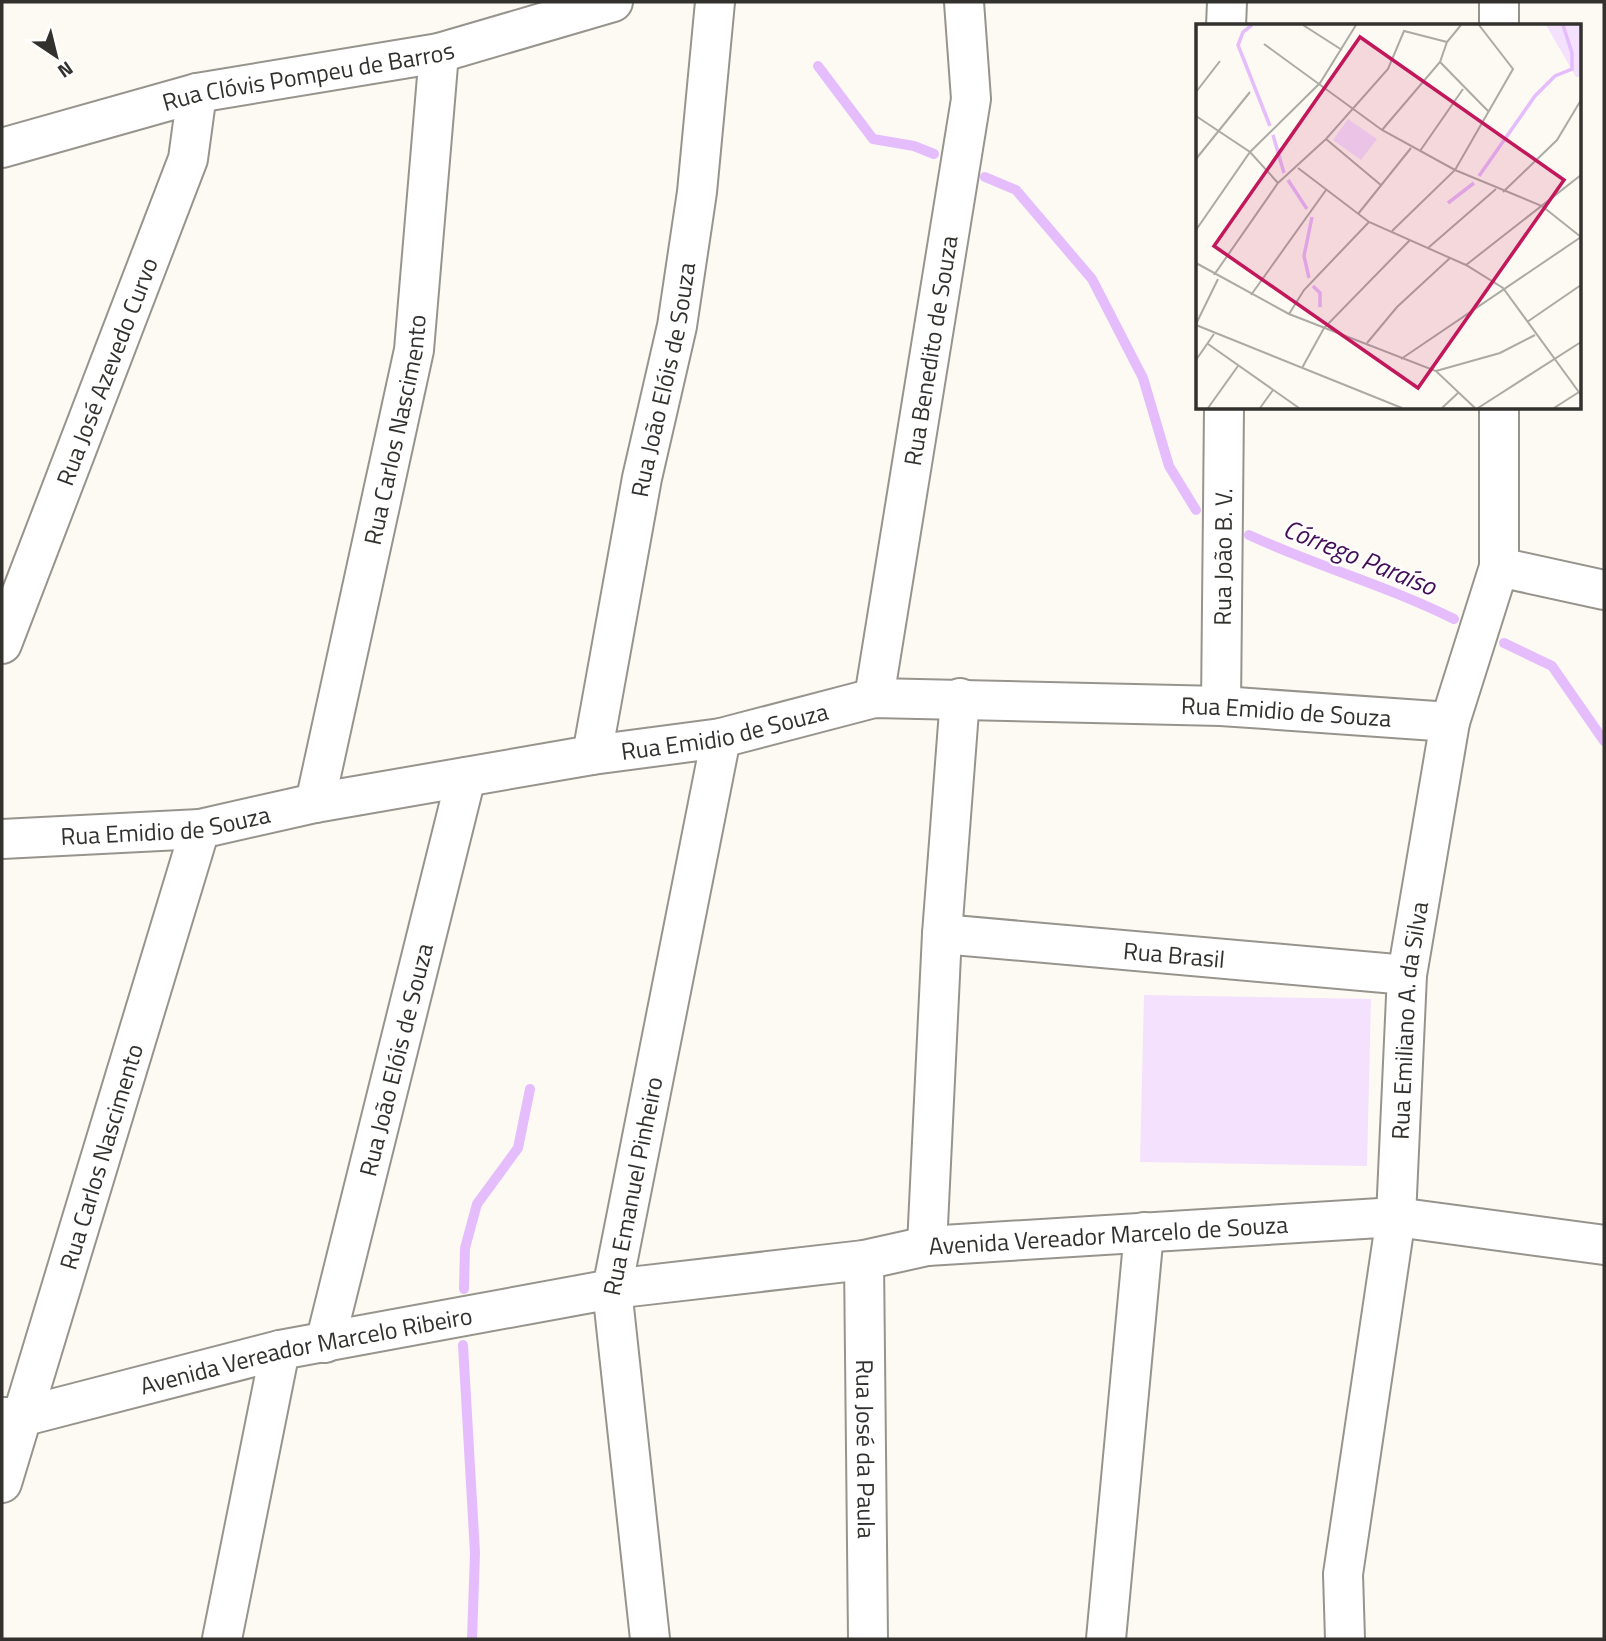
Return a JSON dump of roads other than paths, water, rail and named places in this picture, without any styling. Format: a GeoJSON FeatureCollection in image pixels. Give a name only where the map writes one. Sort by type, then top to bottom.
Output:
{"type":"FeatureCollection","features":[{"type":"Feature","properties":{"kind":"street","name":"Rua Clóvis Pompeu de Barros"},"geometry":{"type":"LineString","coordinates":[[2,148],[197,93],[439,53],[613,2]]}},
{"type":"Feature","properties":{"kind":"street","name":"Rua João Elóis de Souza"},"geometry":{"type":"LineString","coordinates":[[592,755],[642,478],[677,326],[697,192],[715,2]]}},
{"type":"Feature","properties":{"kind":"street","name":"Rua Benedito de Souza"},"geometry":{"type":"LineString","coordinates":[[874,698],[971,99],[964,2]]}},
{"type":"Feature","properties":{"kind":"street"},"geometry":{"type":"LineString","coordinates":[[1226,24],[1227,2]]}},
{"type":"Feature","properties":{"kind":"street"},"geometry":{"type":"LineString","coordinates":[[1499,2],[1499,24]]}},
{"type":"Feature","properties":{"kind":"street","name":"Rua Carlos Nascimento"},"geometry":{"type":"LineString","coordinates":[[315,803],[414,349],[439,53]]}},
{"type":"Feature","properties":{"kind":"street","name":"Rua José Azevedo Curvo"},"geometry":{"type":"LineString","coordinates":[[2,644],[188,159],[197,93]]}},
{"type":"Feature","properties":{"kind":"street","name":"Rua João B. V."},"geometry":{"type":"LineString","coordinates":[[1222,706],[1224,410]]}},
{"type":"Feature","properties":{"kind":"street","name":"Rua Emiliano A. da Silva"},"geometry":{"type":"LineString","coordinates":[[1345,1639],[1343,1574],[1396,1217],[1407,975],[1450,722],[1499,567],[1499,410]]}},
{"type":"Feature","properties":{"kind":"street"},"geometry":{"type":"LineString","coordinates":[[1499,567],[1604,590]]}},
{"type":"Feature","properties":{"kind":"street","name":"Rua Emidio de Souza"},"geometry":{"type":"LineString","coordinates":[[2,839],[200,828],[315,803],[592,755],[721,738],[874,698],[1222,706],[1450,722]]}},
{"type":"Feature","properties":{"kind":"street"},"geometry":{"type":"LineString","coordinates":[[927,1246],[942,934],[960,698]]}},
{"type":"Feature","properties":{"kind":"street","name":"Rua Emanuel Pinheiro"},"geometry":{"type":"LineString","coordinates":[[650,1639],[612,1289],[721,738]]}},
{"type":"Feature","properties":{"kind":"street","name":"Rua João Elóis de Souza"},"geometry":{"type":"LineString","coordinates":[[325,1343],[466,777]]}},
{"type":"Feature","properties":{"kind":"street","name":"Rua Carlos Nascimento"},"geometry":{"type":"LineString","coordinates":[[2,1483],[12,1417],[200,828]]}},
{"type":"Feature","properties":{"kind":"street","name":"Rua Brasil"},"geometry":{"type":"LineString","coordinates":[[942,934],[1407,975]]}},
{"type":"Feature","properties":{"kind":"street","name":"Avenida Vereador Marcelo de Souza"},"geometry":{"type":"LineString","coordinates":[[612,1289],[864,1260],[927,1246],[1396,1217],[1604,1245]]}},
{"type":"Feature","properties":{"kind":"street"},"geometry":{"type":"LineString","coordinates":[[1106,1639],[1144,1232]]}},
{"type":"Feature","properties":{"kind":"street","name":"Rua José da Paula"},"geometry":{"type":"LineString","coordinates":[[864,1260],[868,1639]]}},
{"type":"Feature","properties":{"kind":"street","name":"Avenida Vereador Marcelo Ribeiro"},"geometry":{"type":"LineString","coordinates":[[12,1417],[280,1350],[612,1289]]}},
{"type":"Feature","properties":{"kind":"street"},"geometry":{"type":"LineString","coordinates":[[222,1639],[280,1350]]}},
{"type":"Feature","properties":{"kind":"waterway","name":"Córrego Paraíso"},"geometry":{"type":"LineString","coordinates":[[818,66],[873,139],[914,146],[934,154]]}},
{"type":"Feature","properties":{"kind":"waterway","name":"Córrego Paraíso"},"geometry":{"type":"LineString","coordinates":[[985,177],[1016,190],[1092,279],[1143,378],[1169,466],[1196,510]]}},
{"type":"Feature","properties":{"kind":"waterway","name":"Córrego Paraíso"},"geometry":{"type":"LineString","coordinates":[[1249,535],[1404,596],[1454,619]]}},
{"type":"Feature","properties":{"kind":"waterway","name":"Córrego Paraíso"},"geometry":{"type":"LineString","coordinates":[[1504,643],[1552,666],[1604,741]]}},
{"type":"Feature","properties":{"kind":"waterway"},"geometry":{"type":"LineString","coordinates":[[464,1289],[465,1248],[477,1204],[518,1148],[530,1089]]}},
{"type":"Feature","properties":{"kind":"waterway"},"geometry":{"type":"LineString","coordinates":[[463,1345],[475,1553],[472,1639]]}}]}
